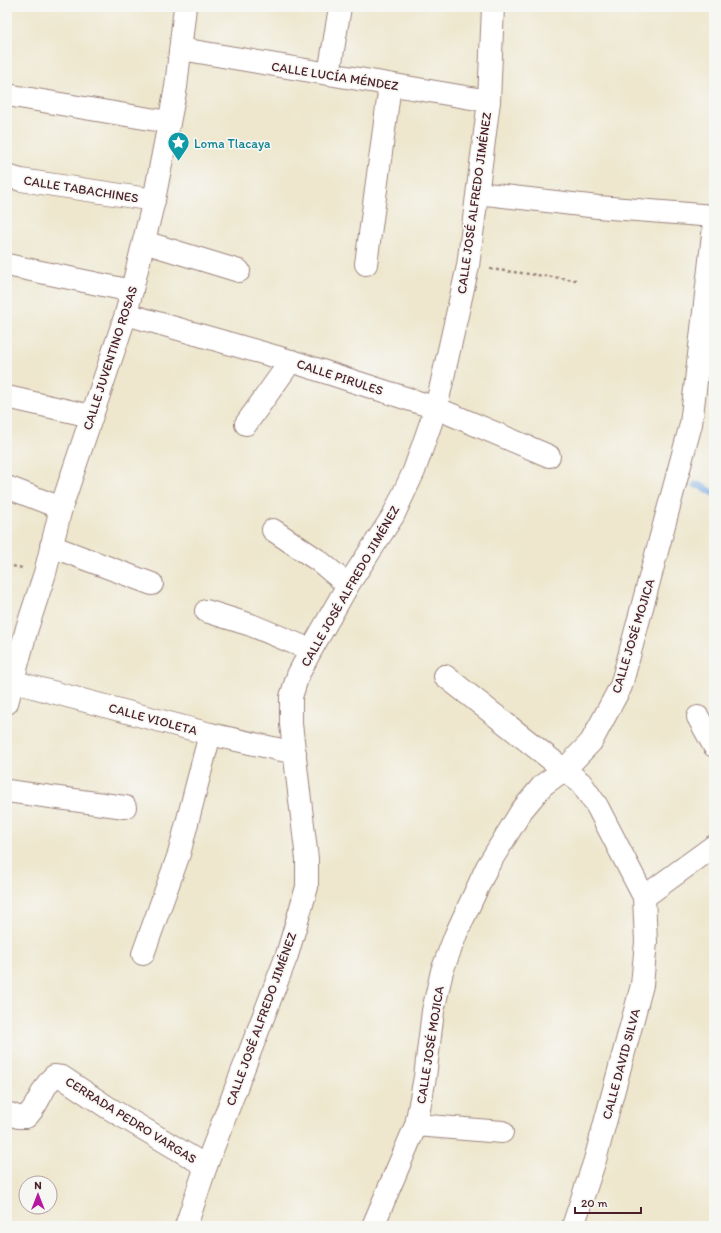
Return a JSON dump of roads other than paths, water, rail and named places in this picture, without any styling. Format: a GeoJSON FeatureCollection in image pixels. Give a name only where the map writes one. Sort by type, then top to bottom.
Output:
{"type":"FeatureCollection","features":[{"type":"Feature","properties":{"kind":"street","name":"CALLE JUVENTINO ROSAS"},"geometry":{"type":"LineString","coordinates":[[7,703],[10,680],[52,546],[61,508],[90,416],[126,314],[132,291],[154,200],[181,49],[185,7]]}},
{"type":"Feature","properties":{"kind":"street"},"geometry":{"type":"LineString","coordinates":[[329,74],[340,7]]}},
{"type":"Feature","properties":{"kind":"street","name":"CALLE JOSÉ ALFREDO JIMÉNEZ"},"geometry":{"type":"LineString","coordinates":[[186,1226],[206,1166],[287,955],[307,887],[307,859],[291,724],[291,697],[298,675],[348,584],[393,516],[414,471],[436,408],[468,266],[489,101],[493,7]]}},
{"type":"Feature","properties":{"kind":"street","name":"CALLE LUCÍA MÉNDEZ"},"geometry":{"type":"LineString","coordinates":[[181,49],[489,101]]}},
{"type":"Feature","properties":{"kind":"street"},"geometry":{"type":"LineString","coordinates":[[366,264],[390,85]]}},
{"type":"Feature","properties":{"kind":"street"},"geometry":{"type":"LineString","coordinates":[[7,95],[168,122]]}},
{"type":"Feature","properties":{"kind":"street","name":"CALLE TABACHINES"},"geometry":{"type":"LineString","coordinates":[[7,176],[21,180],[154,200]]}},
{"type":"Feature","properties":{"kind":"street"},"geometry":{"type":"LineString","coordinates":[[478,193],[598,208],[714,216]]}},
{"type":"Feature","properties":{"kind":"street","name":"CALLE JOSÉ MOJICA"},"geometry":{"type":"LineString","coordinates":[[373,1226],[416,1125],[425,1077],[433,1011],[442,971],[456,934],[487,867],[522,810],[543,785],[565,769],[591,742],[621,686],[669,513],[691,424],[714,226]]}},
{"type":"Feature","properties":{"kind":"street"},"geometry":{"type":"LineString","coordinates":[[144,242],[239,272]]}},
{"type":"Feature","properties":{"kind":"street"},"geometry":{"type":"LineString","coordinates":[[7,265],[132,291]]}},
{"type":"Feature","properties":{"kind":"street","name":"CALLE PIRULES"},"geometry":{"type":"LineString","coordinates":[[126,314],[291,361],[436,408],[549,456]]}},
{"type":"Feature","properties":{"kind":"street"},"geometry":{"type":"LineString","coordinates":[[246,424],[291,361]]}},
{"type":"Feature","properties":{"kind":"street"},"geometry":{"type":"LineString","coordinates":[[7,397],[90,416]]}},
{"type":"Feature","properties":{"kind":"street"},"geometry":{"type":"LineString","coordinates":[[7,487],[61,508]]}},
{"type":"Feature","properties":{"kind":"street"},"geometry":{"type":"LineString","coordinates":[[273,530],[319,561],[348,584]]}},
{"type":"Feature","properties":{"kind":"street"},"geometry":{"type":"LineString","coordinates":[[52,546],[152,584]]}},
{"type":"Feature","properties":{"kind":"street"},"geometry":{"type":"LineString","coordinates":[[206,611],[251,625],[311,650]]}},
{"type":"Feature","properties":{"kind":"street"},"geometry":{"type":"LineString","coordinates":[[445,676],[581,783],[596,806],[644,897],[714,846]]}},
{"type":"Feature","properties":{"kind":"street","name":"CALLE VIOLETA"},"geometry":{"type":"LineString","coordinates":[[10,680],[210,734],[295,753]]}},
{"type":"Feature","properties":{"kind":"street"},"geometry":{"type":"LineString","coordinates":[[698,717],[714,746]]}},
{"type":"Feature","properties":{"kind":"street"},"geometry":{"type":"LineString","coordinates":[[143,954],[180,854],[210,734]]}},
{"type":"Feature","properties":{"kind":"street"},"geometry":{"type":"LineString","coordinates":[[7,791],[125,807]]}},
{"type":"Feature","properties":{"kind":"street","name":"CALLE DAVID SILVA"},"geometry":{"type":"LineString","coordinates":[[573,1226],[595,1160],[642,985],[646,942],[644,897]]}},
{"type":"Feature","properties":{"kind":"street","name":"CERRADA PEDRO VARGAS"},"geometry":{"type":"LineString","coordinates":[[7,1113],[18,1117],[26,1117],[33,1111],[48,1082],[54,1076],[62,1077],[107,1107],[206,1166]]}},
{"type":"Feature","properties":{"kind":"street"},"geometry":{"type":"LineString","coordinates":[[416,1125],[502,1132]]}},
{"type":"Feature","properties":{"kind":"waterway"},"geometry":{"type":"LineString","coordinates":[[696,485],[714,493]]}},
{"type":"Feature","properties":{"kind":"place","name":"Loma Tlacaya"},"geometry":{"type":"Point","coordinates":[178,162]}}]}
